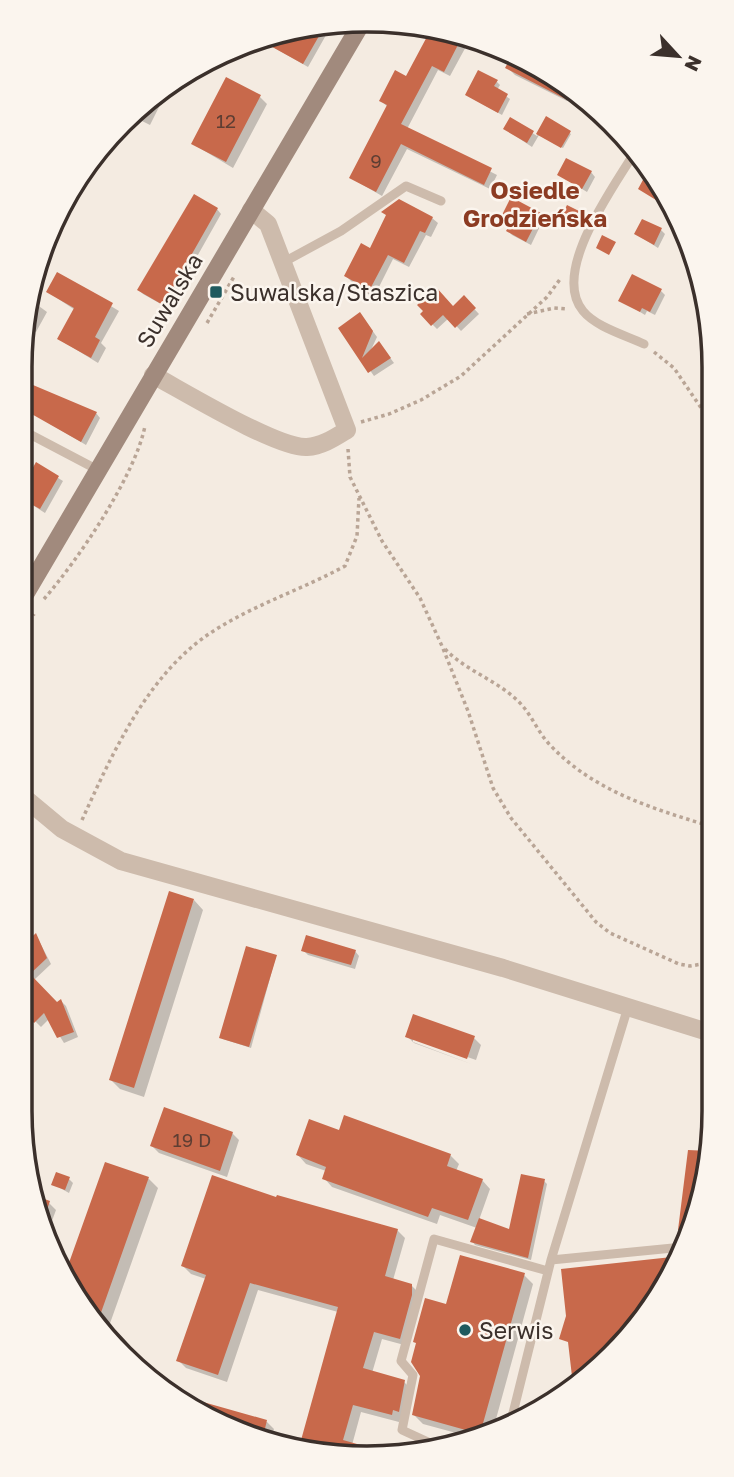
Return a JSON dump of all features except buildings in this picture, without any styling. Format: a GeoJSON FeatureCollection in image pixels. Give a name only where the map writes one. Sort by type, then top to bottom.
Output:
{"type":"FeatureCollection","features":[{"type":"Feature","properties":{"kind":"street","name":"Suwalska"},"geometry":{"type":"LineString","coordinates":[[32,583],[356,32]]}},
{"type":"Feature","properties":{"kind":"street"},"geometry":{"type":"LineString","coordinates":[[153,375],[278,440],[304,447],[325,443],[346,430],[268,224],[251,209]]}},
{"type":"Feature","properties":{"kind":"street"},"geometry":{"type":"LineString","coordinates":[[32,803],[75,836],[121,861],[503,968],[702,1030]]}},
{"type":"Feature","properties":{"kind":"lane"},"geometry":{"type":"LineString","coordinates":[[630,160],[587,232],[577,258],[573,286],[576,300],[589,317],[644,344]]}},
{"type":"Feature","properties":{"kind":"lane"},"geometry":{"type":"LineString","coordinates":[[282,263],[341,231],[406,186],[441,201]]}},
{"type":"Feature","properties":{"kind":"lane"},"geometry":{"type":"LineString","coordinates":[[32,435],[98,470]]}},
{"type":"Feature","properties":{"kind":"lane"},"geometry":{"type":"LineString","coordinates":[[513,1412],[551,1260],[628,1006]]}},
{"type":"Feature","properties":{"kind":"lane"},"geometry":{"type":"LineString","coordinates":[[425,1440],[402,1430],[413,1375],[401,1361],[435,1239],[548,1271]]}},
{"type":"Feature","properties":{"kind":"lane"},"geometry":{"type":"LineString","coordinates":[[551,1260],[672,1248]]}},
{"type":"Feature","properties":{"kind":"path"},"geometry":{"type":"LineString","coordinates":[[577,258],[547,297],[461,376],[421,400],[346,430],[350,477],[382,541],[420,597],[468,710],[493,788],[511,818],[596,922],[610,933],[679,964],[702,964]]}},
{"type":"Feature","properties":{"kind":"path"},"geometry":{"type":"LineString","coordinates":[[526,314],[554,308],[572,310],[589,317]]}},
{"type":"Feature","properties":{"kind":"path"},"geometry":{"type":"LineString","coordinates":[[644,344],[674,368],[702,409]]}},
{"type":"Feature","properties":{"kind":"path"},"geometry":{"type":"LineString","coordinates":[[75,836],[126,729],[188,651],[215,630],[345,566],[357,536],[359,496]]}},
{"type":"Feature","properties":{"kind":"path"},"geometry":{"type":"LineString","coordinates":[[442,646],[459,664],[491,681],[519,702],[553,748],[607,790],[702,823]]}},
{"type":"Feature","properties":{"kind":"place","name":"Suwalska/Staszica"},"geometry":{"type":"Point","coordinates":[216,292]}},
{"type":"Feature","properties":{"kind":"place","name":"Serwis"},"geometry":{"type":"Point","coordinates":[465,1330]}},
{"type":"Feature","properties":{"kind":"district","name":"Osiedle Grodzieńska"},"geometry":{"type":"Point","coordinates":[535,203]}}]}
